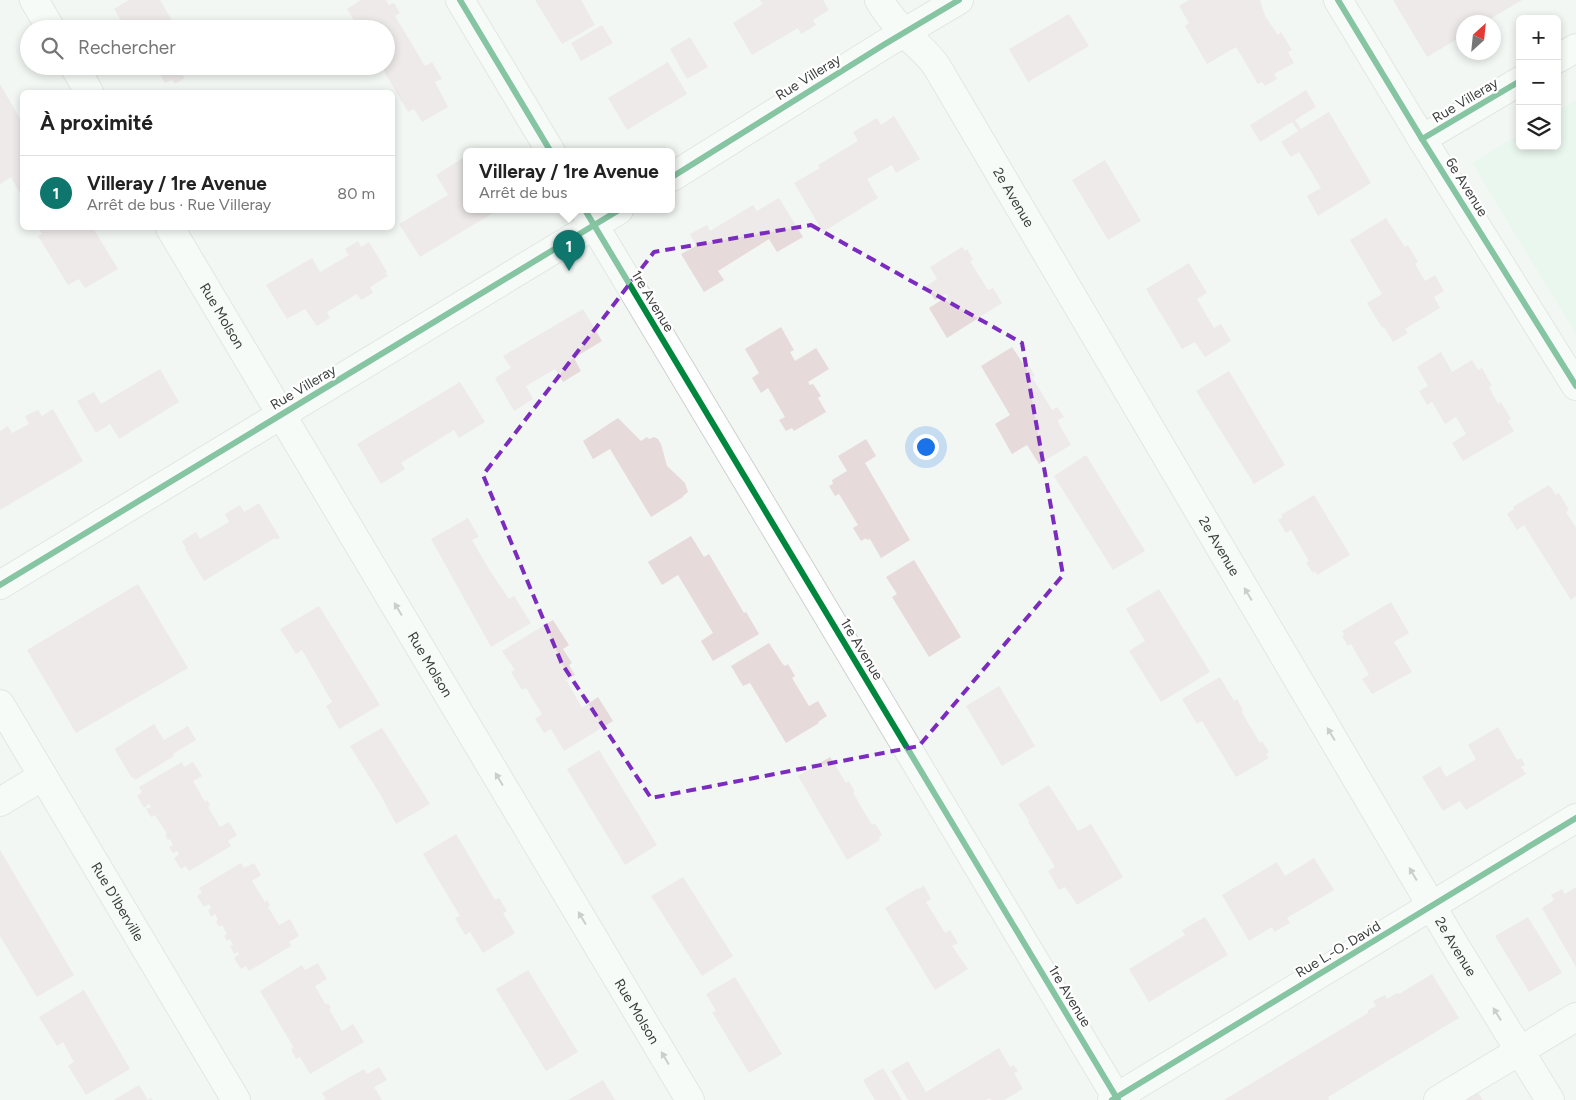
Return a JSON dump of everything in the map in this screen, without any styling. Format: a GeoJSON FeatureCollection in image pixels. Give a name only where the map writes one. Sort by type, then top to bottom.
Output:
{"type":"FeatureCollection","features":[{"type":"Feature","properties":{"kind":"street"},"geometry":{"type":"LineString","coordinates":[[34,0],[46,20]]}},
{"type":"Feature","properties":{"kind":"street"},"geometry":{"type":"LineString","coordinates":[[460,0],[549,148]]}},
{"type":"Feature","properties":{"kind":"street","name":"2e Avenue"},"geometry":{"type":"LineString","coordinates":[[879,0],[889,16],[929,55],[937,67],[1454,944],[1550,1100]]}},
{"type":"Feature","properties":{"kind":"street","name":"Rue Villeray"},"geometry":{"type":"LineString","coordinates":[[675,175],[959,0]]}},
{"type":"Feature","properties":{"kind":"street","name":"6e Avenue"},"geometry":{"type":"LineString","coordinates":[[1338,0],[1576,386]]}},
{"type":"Feature","properties":{"kind":"street"},"geometry":{"type":"LineString","coordinates":[[1561,57],[1576,48]]}},
{"type":"Feature","properties":{"kind":"street"},"geometry":{"type":"LineString","coordinates":[[79,75],[88,90]]}},
{"type":"Feature","properties":{"kind":"street","name":"Rue Villeray"},"geometry":{"type":"LineString","coordinates":[[1422,139],[1516,83]]}},
{"type":"Feature","properties":{"kind":"street","name":"Rue Villeray"},"geometry":{"type":"LineString","coordinates":[[0,585],[282,414],[589,217],[606,213]]}},
{"type":"Feature","properties":{"kind":"street","name":"1re Avenue"},"geometry":{"type":"LineString","coordinates":[[589,217],[1115,1099]]}},
{"type":"Feature","properties":{"kind":"street","name":"Rue Molson"},"geometry":{"type":"LineString","coordinates":[[171,230],[690,1100]]}},
{"type":"Feature","properties":{"kind":"street","name":"Rue D'Iberville"},"geometry":{"type":"LineString","coordinates":[[0,704],[236,1100]]}},
{"type":"Feature","properties":{"kind":"street"},"geometry":{"type":"LineString","coordinates":[[0,802],[43,776]]}},
{"type":"Feature","properties":{"kind":"street","name":"Rue L.-O. David"},"geometry":{"type":"LineString","coordinates":[[1115,1099],[1576,818]]}},
{"type":"Feature","properties":{"kind":"street"},"geometry":{"type":"LineString","coordinates":[[1438,1100],[1576,1017]]}},
{"type":"Feature","properties":{"kind":"highlighted area"},"geometry":{"type":"Polygon","coordinates":[[[811,225],[1022,343],[1063,575],[919,746],[651,798],[562,664],[483,475],[654,252],[811,225]]]}},
{"type":"Feature","properties":{"kind":"green space"},"geometry":{"type":"Polygon","coordinates":[[[1576,100],[1576,334],[1472,163],[1516,136],[1516,150],[1561,150],[1561,109],[1576,100]]]}},
{"type":"Feature","properties":{"kind":"building"},"geometry":{"type":"Polygon","coordinates":[[[129,0],[160,0],[172,20],[121,20],[114,9],[129,0]]]}},
{"type":"Feature","properties":{"kind":"building"},"geometry":{"type":"Polygon","coordinates":[[[361,0],[386,0],[389,5],[394,3],[400,13],[395,16],[425,66],[432,62],[442,79],[435,82],[448,107],[422,122],[414,109],[408,112],[386,75],[395,75],[395,20],[354,20],[347,9],[361,0]]]}},
{"type":"Feature","properties":{"kind":"building"},"geometry":{"type":"Polygon","coordinates":[[[535,0],[581,0],[595,25],[562,44],[535,0]]]}},
{"type":"Feature","properties":{"kind":"building"},"geometry":{"type":"Polygon","coordinates":[[[760,0],[823,0],[829,10],[813,20],[816,25],[801,34],[798,28],[752,55],[733,23],[763,4],[760,0]]]}},
{"type":"Feature","properties":{"kind":"building"},"geometry":{"type":"Polygon","coordinates":[[[1189,0],[1260,0],[1265,16],[1278,35],[1281,32],[1292,50],[1288,52],[1294,63],[1274,74],[1277,79],[1265,86],[1262,82],[1258,84],[1236,47],[1207,64],[1185,26],[1189,23],[1179,6],[1189,0]]]}},
{"type":"Feature","properties":{"kind":"building"},"geometry":{"type":"Polygon","coordinates":[[[1393,0],[1522,0],[1497,15],[1456,15],[1456,40],[1427,57],[1393,0]]]}},
{"type":"Feature","properties":{"kind":"building"},"geometry":{"type":"Polygon","coordinates":[[[1069,14],[1089,46],[1028,82],[1009,49],[1069,14]]]}},
{"type":"Feature","properties":{"kind":"building"},"geometry":{"type":"Polygon","coordinates":[[[602,25],[613,43],[581,61],[571,43],[602,25]]]}},
{"type":"Feature","properties":{"kind":"building"},"geometry":{"type":"Polygon","coordinates":[[[690,37],[708,67],[687,79],[670,49],[690,37]]]}},
{"type":"Feature","properties":{"kind":"building"},"geometry":{"type":"Polygon","coordinates":[[[668,62],[687,94],[627,130],[608,98],[668,62]]]}},
{"type":"Feature","properties":{"kind":"building"},"geometry":{"type":"Polygon","coordinates":[[[160,75],[182,75],[185,78],[175,84],[172,80],[165,83],[160,75]]]}},
{"type":"Feature","properties":{"kind":"building"},"geometry":{"type":"Polygon","coordinates":[[[0,84],[20,119],[20,193],[11,177],[0,184],[0,84]]]}},
{"type":"Feature","properties":{"kind":"building"},"geometry":{"type":"Polygon","coordinates":[[[1306,90],[1316,107],[1295,120],[1301,129],[1329,112],[1371,183],[1318,216],[1307,196],[1321,188],[1299,152],[1291,157],[1281,142],[1298,131],[1292,122],[1260,142],[1250,125],[1306,90]]]}},
{"type":"Feature","properties":{"kind":"building"},"geometry":{"type":"Polygon","coordinates":[[[894,116],[920,159],[896,173],[892,165],[867,179],[878,198],[823,232],[794,183],[820,168],[818,165],[858,141],[853,132],[877,118],[881,125],[894,116]]]}},
{"type":"Feature","properties":{"kind":"building"},"geometry":{"type":"Polygon","coordinates":[[[463,158],[463,213],[493,213],[420,257],[399,224],[448,195],[436,175],[463,158]]]}},
{"type":"Feature","properties":{"kind":"building"},"geometry":{"type":"Polygon","coordinates":[[[1105,160],[1141,221],[1108,240],[1072,180],[1105,160]]]}},
{"type":"Feature","properties":{"kind":"building"},"geometry":{"type":"Polygon","coordinates":[[[779,198],[803,237],[777,252],[769,239],[718,271],[724,280],[704,292],[681,254],[696,246],[690,234],[707,225],[710,231],[753,205],[757,211],[779,198]]]}},
{"type":"Feature","properties":{"kind":"building"},"geometry":{"type":"Polygon","coordinates":[[[1386,218],[1405,247],[1408,245],[1418,262],[1415,264],[1425,281],[1435,275],[1444,291],[1434,297],[1440,308],[1405,329],[1408,333],[1393,342],[1367,303],[1382,294],[1350,240],[1386,218]]]}},
{"type":"Feature","properties":{"kind":"building"},"geometry":{"type":"Polygon","coordinates":[[[39,230],[94,230],[118,269],[85,288],[79,279],[68,285],[38,236],[42,234],[39,230]]]}},
{"type":"Feature","properties":{"kind":"building"},"geometry":{"type":"Polygon","coordinates":[[[358,241],[361,247],[369,242],[387,272],[385,273],[388,276],[370,287],[373,293],[361,300],[357,294],[327,312],[330,318],[317,326],[305,309],[287,319],[266,285],[312,258],[320,272],[349,255],[345,249],[358,241]]]}},
{"type":"Feature","properties":{"kind":"building"},"geometry":{"type":"Polygon","coordinates":[[[962,247],[965,251],[967,249],[973,260],[970,261],[988,290],[993,288],[1002,303],[947,338],[929,308],[948,296],[946,294],[935,300],[926,286],[937,279],[930,267],[962,247]]]}},
{"type":"Feature","properties":{"kind":"building"},"geometry":{"type":"Polygon","coordinates":[[[1189,263],[1207,293],[1197,299],[1214,328],[1221,324],[1231,341],[1205,357],[1195,342],[1182,349],[1146,289],[1189,263]]]}},
{"type":"Feature","properties":{"kind":"building"},"geometry":{"type":"Polygon","coordinates":[[[583,309],[602,341],[574,358],[581,371],[563,382],[555,369],[526,386],[533,399],[514,411],[495,378],[511,368],[503,356],[583,309]]]}},
{"type":"Feature","properties":{"kind":"building"},"geometry":{"type":"Polygon","coordinates":[[[781,327],[794,350],[790,352],[795,361],[816,348],[829,369],[808,382],[810,385],[813,384],[821,396],[818,398],[826,412],[794,431],[792,428],[786,431],[779,420],[785,417],[768,388],[761,393],[752,378],[759,373],[745,349],[781,327]]]}},
{"type":"Feature","properties":{"kind":"building"},"geometry":{"type":"Polygon","coordinates":[[[1012,347],[1026,368],[1029,366],[1035,376],[1032,377],[1052,410],[1057,407],[1064,417],[1058,420],[1059,424],[1071,445],[1039,464],[1027,445],[1012,454],[995,424],[1010,415],[981,366],[1012,347]]]}},
{"type":"Feature","properties":{"kind":"building"},"geometry":{"type":"Polygon","coordinates":[[[1441,352],[1452,372],[1472,360],[1478,370],[1482,368],[1492,386],[1489,387],[1498,404],[1501,402],[1511,419],[1508,421],[1514,431],[1463,461],[1452,443],[1466,434],[1456,417],[1445,424],[1432,402],[1427,405],[1419,391],[1428,386],[1417,367],[1441,352]]]}},
{"type":"Feature","properties":{"kind":"building"},"geometry":{"type":"Polygon","coordinates":[[[160,369],[179,402],[119,439],[110,424],[96,433],[77,401],[94,392],[101,404],[160,369]]]}},
{"type":"Feature","properties":{"kind":"building"},"geometry":{"type":"Polygon","coordinates":[[[1229,371],[1285,465],[1254,484],[1196,391],[1229,371]]]}},
{"type":"Feature","properties":{"kind":"building"},"geometry":{"type":"Polygon","coordinates":[[[460,382],[485,422],[459,438],[454,430],[401,463],[405,469],[381,484],[357,444],[460,382]]]}},
{"type":"Feature","properties":{"kind":"building"},"geometry":{"type":"Polygon","coordinates":[[[53,409],[83,461],[0,510],[0,431],[8,426],[12,433],[29,424],[25,416],[38,410],[42,416],[53,409]]]}},
{"type":"Feature","properties":{"kind":"building"},"geometry":{"type":"Polygon","coordinates":[[[618,418],[641,441],[647,437],[649,439],[654,437],[658,439],[667,466],[685,483],[688,492],[651,517],[610,449],[593,459],[583,441],[618,418]]]}},
{"type":"Feature","properties":{"kind":"building"},"geometry":{"type":"Polygon","coordinates":[[[866,439],[876,456],[865,463],[910,540],[881,558],[870,539],[867,540],[866,538],[861,541],[853,528],[858,525],[839,494],[835,496],[829,486],[833,484],[832,480],[847,471],[838,456],[866,439]]]}},
{"type":"Feature","properties":{"kind":"building"},"geometry":{"type":"Polygon","coordinates":[[[1086,455],[1145,551],[1113,570],[1054,476],[1086,455]]]}},
{"type":"Feature","properties":{"kind":"building"},"geometry":{"type":"Polygon","coordinates":[[[1549,485],[1556,495],[1559,493],[1569,510],[1566,512],[1576,528],[1576,596],[1571,600],[1524,525],[1517,530],[1507,514],[1514,509],[1513,507],[1549,485]]]}},
{"type":"Feature","properties":{"kind":"building"},"geometry":{"type":"Polygon","coordinates":[[[1314,495],[1350,555],[1317,575],[1315,571],[1313,573],[1306,563],[1309,561],[1291,530],[1286,533],[1278,520],[1283,517],[1281,515],[1314,495]]]}},
{"type":"Feature","properties":{"kind":"building"},"geometry":{"type":"Polygon","coordinates":[[[259,503],[280,538],[276,540],[275,538],[204,581],[182,541],[196,532],[200,539],[229,522],[225,514],[240,505],[244,512],[259,503]]]}},
{"type":"Feature","properties":{"kind":"building"},"geometry":{"type":"Polygon","coordinates":[[[468,518],[479,537],[472,540],[490,571],[509,599],[514,596],[531,623],[491,647],[431,539],[468,518]]]}},
{"type":"Feature","properties":{"kind":"building"},"geometry":{"type":"Polygon","coordinates":[[[691,536],[704,557],[709,554],[744,613],[746,612],[759,634],[713,661],[701,641],[713,633],[678,575],[662,585],[648,562],[691,536]]]}},
{"type":"Feature","properties":{"kind":"building"},"geometry":{"type":"Polygon","coordinates":[[[914,560],[961,637],[929,657],[892,597],[897,594],[886,577],[914,560]]]}},
{"type":"Feature","properties":{"kind":"building"},"geometry":{"type":"Polygon","coordinates":[[[138,584],[188,668],[76,733],[27,650],[138,584]]]}},
{"type":"Feature","properties":{"kind":"building"},"geometry":{"type":"Polygon","coordinates":[[[1159,589],[1210,672],[1161,702],[1129,651],[1145,641],[1126,609],[1159,589]]]}},
{"type":"Feature","properties":{"kind":"building"},"geometry":{"type":"Polygon","coordinates":[[[1391,602],[1409,633],[1394,642],[1412,672],[1372,694],[1362,679],[1369,675],[1351,644],[1348,646],[1342,636],[1344,635],[1342,631],[1391,602]]]}},
{"type":"Feature","properties":{"kind":"building"},"geometry":{"type":"Polygon","coordinates":[[[319,606],[380,705],[339,729],[326,706],[332,702],[302,650],[296,654],[280,629],[319,606]]]}},
{"type":"Feature","properties":{"kind":"building"},"geometry":{"type":"Polygon","coordinates":[[[553,620],[569,645],[563,649],[572,663],[569,665],[575,675],[565,681],[567,681],[582,708],[598,697],[613,721],[564,751],[551,729],[544,733],[535,719],[542,714],[526,688],[522,690],[511,672],[515,670],[502,651],[553,620]]]}},
{"type":"Feature","properties":{"kind":"building"},"geometry":{"type":"Polygon","coordinates":[[[769,643],[782,663],[785,666],[788,664],[795,676],[792,678],[809,706],[818,701],[827,716],[786,743],[750,683],[743,686],[731,666],[769,643]]]}},
{"type":"Feature","properties":{"kind":"building"},"geometry":{"type":"Polygon","coordinates":[[[1220,677],[1234,701],[1237,699],[1243,710],[1241,711],[1260,743],[1262,741],[1269,752],[1266,754],[1269,758],[1236,777],[1202,721],[1197,724],[1182,699],[1220,677]]]}},
{"type":"Feature","properties":{"kind":"building"},"geometry":{"type":"Polygon","coordinates":[[[999,686],[1035,746],[1002,766],[966,706],[999,686]]]}},
{"type":"Feature","properties":{"kind":"building"},"geometry":{"type":"Polygon","coordinates":[[[154,724],[164,740],[188,726],[196,740],[135,780],[115,750],[154,724]]]}},
{"type":"Feature","properties":{"kind":"building"},"geometry":{"type":"Polygon","coordinates":[[[1498,727],[1517,760],[1521,758],[1525,765],[1521,767],[1526,774],[1466,810],[1460,801],[1443,811],[1422,777],[1440,766],[1446,777],[1476,759],[1468,745],[1498,727]]]}},
{"type":"Feature","properties":{"kind":"building"},"geometry":{"type":"Polygon","coordinates":[[[382,728],[430,804],[396,824],[350,746],[382,728]]]}},
{"type":"Feature","properties":{"kind":"building"},"geometry":{"type":"Polygon","coordinates":[[[599,750],[657,845],[625,865],[567,769],[599,750]]]}},
{"type":"Feature","properties":{"kind":"building"},"geometry":{"type":"Polygon","coordinates":[[[830,757],[846,783],[849,781],[855,792],[853,793],[872,825],[875,823],[882,835],[879,837],[880,840],[847,860],[798,776],[830,757]]]}},
{"type":"Feature","properties":{"kind":"building"},"geometry":{"type":"Polygon","coordinates":[[[182,762],[184,767],[193,762],[202,776],[193,781],[205,802],[207,800],[209,803],[208,807],[220,827],[229,822],[237,835],[228,841],[231,846],[189,871],[186,866],[181,869],[174,858],[179,854],[177,851],[173,853],[169,847],[173,845],[165,835],[167,834],[155,815],[151,817],[146,809],[151,807],[149,804],[144,808],[137,796],[142,792],[139,787],[182,762]]]}},
{"type":"Feature","properties":{"kind":"building"},"geometry":{"type":"Polygon","coordinates":[[[1049,785],[1078,831],[1091,824],[1123,877],[1077,905],[1065,887],[1059,890],[1048,871],[1055,867],[1018,804],[1049,785]]]}},
{"type":"Feature","properties":{"kind":"building"},"geometry":{"type":"Polygon","coordinates":[[[456,834],[495,900],[499,898],[507,911],[503,913],[515,933],[483,953],[470,932],[465,935],[455,918],[460,916],[423,854],[456,834]]]}},
{"type":"Feature","properties":{"kind":"building"},"geometry":{"type":"Polygon","coordinates":[[[0,850],[74,975],[37,997],[0,936],[0,850]]]}},
{"type":"Feature","properties":{"kind":"building"},"geometry":{"type":"Polygon","coordinates":[[[1314,858],[1334,890],[1287,918],[1290,923],[1274,932],[1272,927],[1249,941],[1222,895],[1277,862],[1285,876],[1314,858]]]}},
{"type":"Feature","properties":{"kind":"building"},"geometry":{"type":"Polygon","coordinates":[[[241,863],[244,868],[254,863],[261,875],[252,881],[265,902],[267,900],[269,903],[268,907],[279,925],[290,919],[299,936],[289,942],[291,946],[249,971],[246,966],[241,969],[234,958],[239,954],[238,952],[234,954],[230,946],[233,945],[230,939],[227,941],[224,936],[227,934],[222,925],[219,927],[215,914],[211,917],[208,910],[211,908],[209,904],[204,907],[197,896],[202,892],[199,888],[241,863]]]}},
{"type":"Feature","properties":{"kind":"building"},"geometry":{"type":"Polygon","coordinates":[[[683,877],[733,956],[702,976],[651,896],[683,877]]]}},
{"type":"Feature","properties":{"kind":"building"},"geometry":{"type":"Polygon","coordinates":[[[924,886],[931,899],[926,902],[945,933],[950,930],[958,943],[952,946],[968,969],[935,990],[885,908],[924,886]]]}},
{"type":"Feature","properties":{"kind":"building"},"geometry":{"type":"Polygon","coordinates":[[[1576,887],[1576,967],[1542,908],[1554,900],[1551,895],[1562,889],[1565,894],[1576,887]]]}},
{"type":"Feature","properties":{"kind":"building"},"geometry":{"type":"Polygon","coordinates":[[[1205,917],[1228,955],[1149,1002],[1129,969],[1185,935],[1182,930],[1205,917]]]}},
{"type":"Feature","properties":{"kind":"building"},"geometry":{"type":"Polygon","coordinates":[[[1528,917],[1562,973],[1529,992],[1495,936],[1528,917]]]}},
{"type":"Feature","properties":{"kind":"building"},"geometry":{"type":"Polygon","coordinates":[[[318,963],[327,979],[315,986],[326,1005],[328,1003],[331,1008],[329,1009],[342,1031],[353,1024],[364,1042],[310,1074],[300,1057],[296,1059],[291,1049],[294,1048],[260,991],[302,965],[305,970],[318,963]]]}},
{"type":"Feature","properties":{"kind":"building"},"geometry":{"type":"Polygon","coordinates":[[[528,970],[578,1052],[546,1071],[496,989],[528,970]]]}},
{"type":"Feature","properties":{"kind":"building"},"geometry":{"type":"Polygon","coordinates":[[[1432,974],[1459,1018],[1328,1097],[1329,1100],[1224,1100],[1368,1013],[1368,1010],[1376,1006],[1373,1001],[1385,995],[1387,999],[1397,993],[1399,994],[1432,974]]]}},
{"type":"Feature","properties":{"kind":"building"},"geometry":{"type":"Polygon","coordinates":[[[735,977],[782,1054],[749,1073],[712,1012],[716,1011],[706,994],[735,977]]]}},
{"type":"Feature","properties":{"kind":"building"},"geometry":{"type":"Polygon","coordinates":[[[84,990],[130,1069],[86,1095],[68,1066],[74,1062],[63,1042],[57,1046],[39,1017],[84,990]]]}},
{"type":"Feature","properties":{"kind":"building"},"geometry":{"type":"Polygon","coordinates":[[[999,1048],[1010,1067],[1014,1065],[1018,1071],[1014,1073],[1023,1089],[1004,1100],[991,1100],[990,1098],[986,1100],[908,1100],[891,1071],[908,1061],[926,1092],[999,1048]]]}},
{"type":"Feature","properties":{"kind":"building"},"geometry":{"type":"Polygon","coordinates":[[[379,1067],[387,1080],[374,1087],[382,1100],[323,1100],[326,1099],[322,1093],[364,1069],[367,1074],[379,1067]]]}},
{"type":"Feature","properties":{"kind":"building"},"geometry":{"type":"Polygon","coordinates":[[[883,1068],[902,1100],[875,1100],[863,1080],[883,1068]]]}},
{"type":"Feature","properties":{"kind":"building"},"geometry":{"type":"Polygon","coordinates":[[[603,1080],[615,1100],[568,1100],[603,1080]]]}},
{"type":"Feature","properties":{"kind":"building"},"geometry":{"type":"Polygon","coordinates":[[[139,1085],[148,1100],[114,1100],[139,1085]]]}},
{"type":"Feature","properties":{"kind":"building"},"geometry":{"type":"Polygon","coordinates":[[[1475,1088],[1483,1100],[1456,1100],[1475,1088]]]}},
{"type":"Feature","properties":{"kind":"cycle path"},"geometry":{"type":"LineString","coordinates":[[460,0],[549,148]]}},
{"type":"Feature","properties":{"kind":"cycle path"},"geometry":{"type":"LineString","coordinates":[[675,175],[959,0]]}},
{"type":"Feature","properties":{"kind":"cycle path"},"geometry":{"type":"LineString","coordinates":[[1338,0],[1576,386]]}},
{"type":"Feature","properties":{"kind":"cycle path"},"geometry":{"type":"LineString","coordinates":[[1422,139],[1516,83]]}},
{"type":"Feature","properties":{"kind":"cycle path"},"geometry":{"type":"LineString","coordinates":[[587,213],[1118,1100]]}},
{"type":"Feature","properties":{"kind":"cycle path"},"geometry":{"type":"LineString","coordinates":[[0,585],[614,213]]}},
{"type":"Feature","properties":{"kind":"cycle path"},"geometry":{"type":"LineString","coordinates":[[1112,1100],[1576,818]]}},
{"type":"Feature","properties":{"kind":"place","name":"Villeray / 1re Avenue"},"geometry":{"type":"Point","coordinates":[569,271]}}]}
